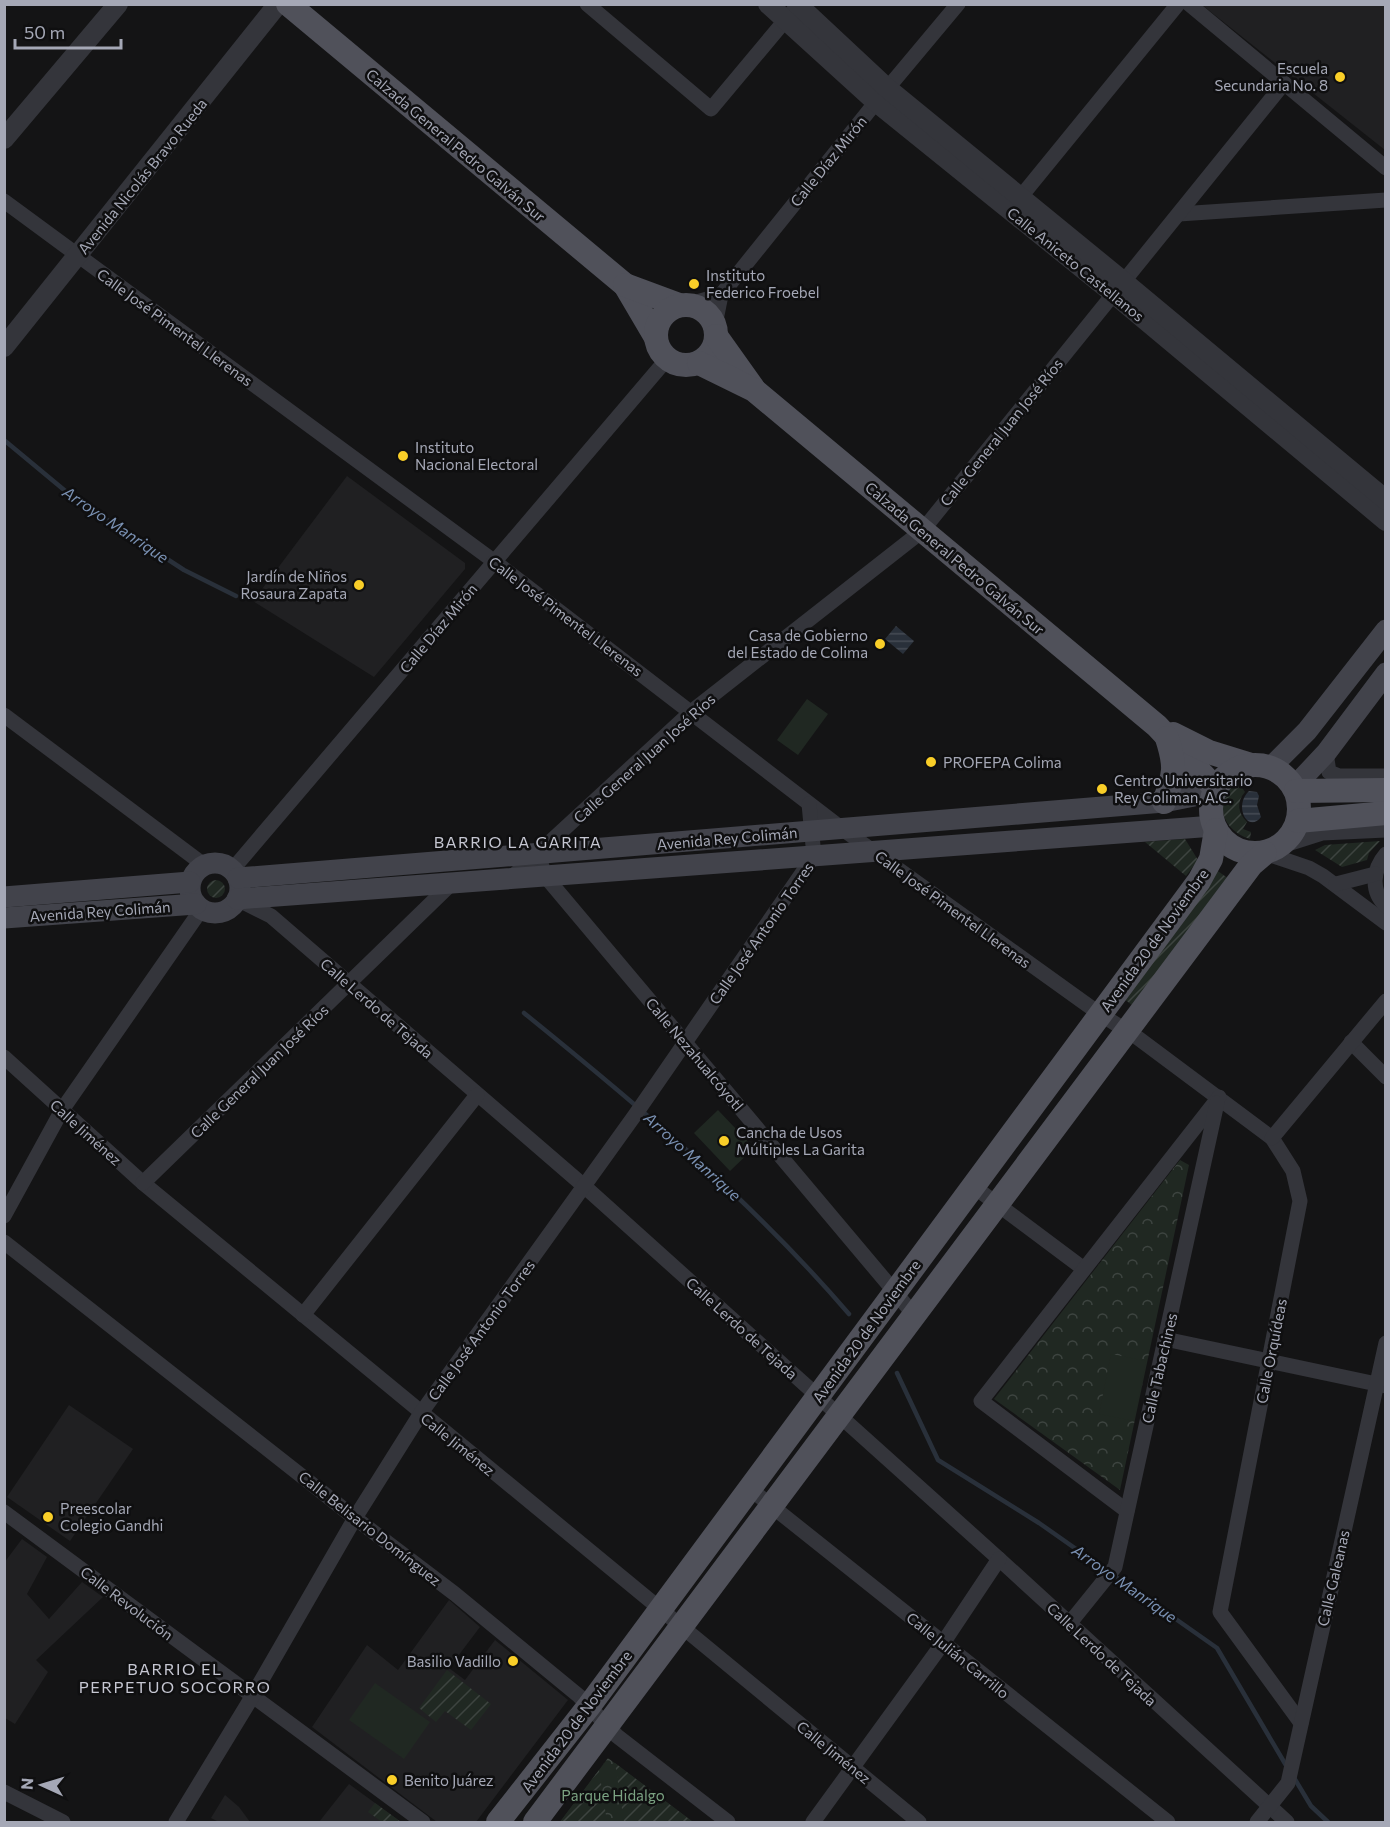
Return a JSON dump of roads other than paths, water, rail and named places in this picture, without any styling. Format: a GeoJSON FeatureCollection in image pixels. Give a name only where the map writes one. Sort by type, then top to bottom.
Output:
{"type":"FeatureCollection","features":[{"type":"Feature","properties":{"kind":"main road","name":"Calzada General Pedro Galván Sur"},"geometry":{"type":"LineString","coordinates":[[288,4],[625,285],[655,336]]}},
{"type":"Feature","properties":{"kind":"main road","name":"Calzada General Pedro Galván Sur"},"geometry":{"type":"LineString","coordinates":[[625,285],[685,305]]}},
{"type":"Feature","properties":{"kind":"main road"},"geometry":{"type":"LineString","coordinates":[[685,305],[701,308],[709,315],[716,330],[714,346],[708,356],[699,363],[688,366],[677,365],[667,360],[658,349],[655,336],[658,322],[667,311],[685,305]]}},
{"type":"Feature","properties":{"kind":"main road","name":"Calzada General Pedro Galván Sur"},"geometry":{"type":"LineString","coordinates":[[716,330],[754,390]]}},
{"type":"Feature","properties":{"kind":"main road","name":"Calzada General Pedro Galván Sur"},"geometry":{"type":"LineString","coordinates":[[699,363],[754,390],[1162,731],[1215,790]]}},
{"type":"Feature","properties":{"kind":"main road"},"geometry":{"type":"LineString","coordinates":[[1261,766],[1307,731],[1386,630]]}},
{"type":"Feature","properties":{"kind":"main road"},"geometry":{"type":"LineString","coordinates":[[1295,789],[1326,753],[1386,673]]}},
{"type":"Feature","properties":{"kind":"main road","name":"Calzada General Pedro Galván Sur"},"geometry":{"type":"LineString","coordinates":[[1162,731],[1209,752],[1261,766]]}},
{"type":"Feature","properties":{"kind":"main road"},"geometry":{"type":"LineString","coordinates":[[1162,731],[1174,761],[1173,774],[1164,802]]}},
{"type":"Feature","properties":{"kind":"main road"},"geometry":{"type":"LineString","coordinates":[[1261,766],[1280,772],[1295,789],[1299,805],[1298,821],[1287,840],[1272,850],[1250,853],[1239,851],[1230,846],[1215,828],[1211,803],[1215,790],[1221,781],[1234,770],[1261,766]]}},
{"type":"Feature","properties":{"kind":"main road"},"geometry":{"type":"LineString","coordinates":[[1295,789],[1381,802]]}},
{"type":"Feature","properties":{"kind":"main road","name":"Avenida Rey Colimán"},"geometry":{"type":"LineString","coordinates":[[236,882],[538,854],[1164,802],[1215,790]]}},
{"type":"Feature","properties":{"kind":"main road"},"geometry":{"type":"LineString","coordinates":[[1298,821],[1381,802]]}},
{"type":"Feature","properties":{"kind":"main road","name":"Avenida Rey Colimán"},"geometry":{"type":"LineString","coordinates":[[236,882],[452,883],[1215,828]]}},
{"type":"Feature","properties":{"kind":"main road","name":"Avenida 20 de Noviembre"},"geometry":{"type":"LineString","coordinates":[[498,1822],[588,1706],[1204,872],[1211,859],[1215,828]]}},
{"type":"Feature","properties":{"kind":"main road","name":"Avenida 20 de Noviembre"},"geometry":{"type":"LineString","coordinates":[[535,1822],[1251,865],[1272,850]]}},
{"type":"Feature","properties":{"kind":"main road"},"geometry":{"type":"LineString","coordinates":[[219,863],[236,882],[227,910],[220,912],[199,907],[190,890],[190,882],[198,869],[204,865],[219,863]]}},
{"type":"Feature","properties":{"kind":"main road","name":"Avenida Rey Colimán"},"geometry":{"type":"LineString","coordinates":[[4,897],[190,882]]}},
{"type":"Feature","properties":{"kind":"main road","name":"Avenida Rey Colimán"},"geometry":{"type":"LineString","coordinates":[[4,918],[199,907]]}},
{"type":"Feature","properties":{"kind":"street"},"geometry":{"type":"LineString","coordinates":[[4,139],[118,4]]}},
{"type":"Feature","properties":{"kind":"street","name":"Avenida Nicolás Bravo Rueda"},"geometry":{"type":"LineString","coordinates":[[4,347],[278,4]]}},
{"type":"Feature","properties":{"kind":"street"},"geometry":{"type":"LineString","coordinates":[[587,4],[711,109],[795,8]]}},
{"type":"Feature","properties":{"kind":"street","name":"Calle Aniceto Castellanos"},"geometry":{"type":"LineString","coordinates":[[768,4],[795,8],[882,95],[1119,288],[1386,500]]}},
{"type":"Feature","properties":{"kind":"street","name":"Calle Díaz Mirón"},"geometry":{"type":"LineString","coordinates":[[721,296],[958,4]]}},
{"type":"Feature","properties":{"kind":"street"},"geometry":{"type":"LineString","coordinates":[[1016,204],[1178,4]]}},
{"type":"Feature","properties":{"kind":"street"},"geometry":{"type":"LineString","coordinates":[[1189,4],[1386,168]]}},
{"type":"Feature","properties":{"kind":"street","name":"Calle General Juan José Ríos"},"geometry":{"type":"LineString","coordinates":[[511,878],[692,712],[922,531],[1284,83]]}},
{"type":"Feature","properties":{"kind":"street"},"geometry":{"type":"LineString","coordinates":[[1179,214],[1386,200]]}},
{"type":"Feature","properties":{"kind":"street","name":"Calle José Pimentel Llerenas"},"geometry":{"type":"LineString","coordinates":[[4,201],[495,562],[841,828],[1100,1014],[1127,1030]]}},
{"type":"Feature","properties":{"kind":"street","name":"Calle Aniceto Castellanos"},"geometry":{"type":"LineString","coordinates":[[1119,288],[1386,521]]}},
{"type":"Feature","properties":{"kind":"street"},"geometry":{"type":"LineString","coordinates":[[685,305],[721,296],[716,330]]}},
{"type":"Feature","properties":{"kind":"street","name":"Calle Díaz Mirón"},"geometry":{"type":"LineString","coordinates":[[236,882],[495,562],[667,360]]}},
{"type":"Feature","properties":{"kind":"street"},"geometry":{"type":"LineString","coordinates":[[4,715],[204,865]]}},
{"type":"Feature","properties":{"kind":"street"},"geometry":{"type":"LineString","coordinates":[[1326,753],[1329,772],[1381,802]]}},
{"type":"Feature","properties":{"kind":"street"},"geometry":{"type":"LineString","coordinates":[[1272,850],[1322,833],[1381,802]]}},
{"type":"Feature","properties":{"kind":"street"},"geometry":{"type":"LineString","coordinates":[[809,804],[814,856]]}},
{"type":"Feature","properties":{"kind":"street"},"geometry":{"type":"LineString","coordinates":[[1272,850],[1336,884],[1386,923]]}},
{"type":"Feature","properties":{"kind":"street"},"geometry":{"type":"LineString","coordinates":[[538,854],[545,876]]}},
{"type":"Feature","properties":{"kind":"street"},"geometry":{"type":"LineString","coordinates":[[1386,854],[1381,859],[1375,874],[1375,889],[1386,906]]}},
{"type":"Feature","properties":{"kind":"street","name":"Calle José Antonio Torres"},"geometry":{"type":"LineString","coordinates":[[176,1822],[355,1518],[421,1413],[640,1107],[814,856]]}},
{"type":"Feature","properties":{"kind":"street"},"geometry":{"type":"LineString","coordinates":[[1336,884],[1375,874]]}},
{"type":"Feature","properties":{"kind":"street","name":"Calle Nezahualcóyotl"},"geometry":{"type":"LineString","coordinates":[[545,876],[915,1316]]}},
{"type":"Feature","properties":{"kind":"street","name":"Calle Lerdo de Tejada"},"geometry":{"type":"LineString","coordinates":[[236,882],[271,916],[584,1186],[999,1559],[1287,1822]]}},
{"type":"Feature","properties":{"kind":"street","name":"Calle General Juan José Ríos"},"geometry":{"type":"LineString","coordinates":[[143,1183],[452,883]]}},
{"type":"Feature","properties":{"kind":"street"},"geometry":{"type":"LineString","coordinates":[[4,1216],[62,1110],[199,907]]}},
{"type":"Feature","properties":{"kind":"street"},"geometry":{"type":"LineString","coordinates":[[1272,1138],[1386,1001]]}},
{"type":"Feature","properties":{"kind":"street","name":"Calle Orquídeas"},"geometry":{"type":"LineString","coordinates":[[1127,1030],[1272,1138],[1293,1171],[1300,1202],[1220,1612],[1301,1724]]}},
{"type":"Feature","properties":{"kind":"street"},"geometry":{"type":"LineString","coordinates":[[1351,1042],[1386,1077]]}},
{"type":"Feature","properties":{"kind":"street","name":"Calle Jiménez"},"geometry":{"type":"LineString","coordinates":[[4,1057],[143,1183],[919,1822]]}},
{"type":"Feature","properties":{"kind":"street"},"geometry":{"type":"LineString","coordinates":[[303,1315],[477,1095]]}},
{"type":"Feature","properties":{"kind":"street"},"geometry":{"type":"LineString","coordinates":[[1127,1511],[981,1401],[1219,1097]]}},
{"type":"Feature","properties":{"kind":"street","name":"Calle Tabachines"},"geometry":{"type":"LineString","coordinates":[[1069,1624],[1111,1573],[1127,1511],[1219,1097]]}},
{"type":"Feature","properties":{"kind":"street"},"geometry":{"type":"LineString","coordinates":[[973,1186],[1084,1269]]}},
{"type":"Feature","properties":{"kind":"street","name":"Calle Belisario Domínguez"},"geometry":{"type":"LineString","coordinates":[[4,1242],[455,1594],[588,1706],[617,1736],[729,1822]]}},
{"type":"Feature","properties":{"kind":"street"},"geometry":{"type":"LineString","coordinates":[[1165,1340],[1381,1385]]}},
{"type":"Feature","properties":{"kind":"street","name":"Calle Galeanas"},"geometry":{"type":"LineString","coordinates":[[1257,1822],[1287,1783],[1381,1385],[1386,1343]]}},
{"type":"Feature","properties":{"kind":"street","name":"Calle Julián Carrillo"},"geometry":{"type":"LineString","coordinates":[[749,1488],[1168,1822]]}},
{"type":"Feature","properties":{"kind":"street","name":"Calle Revolución"},"geometry":{"type":"LineString","coordinates":[[4,1512],[423,1822]]}},
{"type":"Feature","properties":{"kind":"street"},"geometry":{"type":"LineString","coordinates":[[813,1822],[943,1643],[999,1559]]}},
{"type":"Feature","properties":{"kind":"street"},"geometry":{"type":"LineString","coordinates":[[4,1792],[63,1822]]}},
{"type":"Feature","properties":{"kind":"waterway","name":"Arroyo Manrique"},"geometry":{"type":"LineString","coordinates":[[4,440],[75,499],[184,570],[236,596]]}},
{"type":"Feature","properties":{"kind":"waterway","name":"Arroyo Manrique"},"geometry":{"type":"LineString","coordinates":[[524,1013],[610,1083],[693,1156],[773,1232],[849,1314]]}},
{"type":"Feature","properties":{"kind":"waterway","name":"Arroyo Manrique"},"geometry":{"type":"LineString","coordinates":[[897,1373],[938,1460],[1039,1523],[1217,1648],[1287,1767]]}},
{"type":"Feature","properties":{"kind":"waterway","name":"Arroyo Manrique"},"geometry":{"type":"LineString","coordinates":[[1293,1776],[1311,1806],[1328,1822]]}},
{"type":"Feature","properties":{"kind":"place","name":"Escuela Secundaria No. 8"},"geometry":{"type":"Point","coordinates":[1340,77]}},
{"type":"Feature","properties":{"kind":"place","name":"Instituto Federico Froebel"},"geometry":{"type":"Point","coordinates":[694,284]}},
{"type":"Feature","properties":{"kind":"place","name":"Instituto Nacional Electoral"},"geometry":{"type":"Point","coordinates":[403,456]}},
{"type":"Feature","properties":{"kind":"place","name":"Jardín de Niños Rosaura Zapata"},"geometry":{"type":"Point","coordinates":[359,585]}},
{"type":"Feature","properties":{"kind":"place","name":"Casa de Gobierno del Estado de Colima"},"geometry":{"type":"Point","coordinates":[880,644]}},
{"type":"Feature","properties":{"kind":"place","name":"PROFEPA Colima"},"geometry":{"type":"Point","coordinates":[931,762]}},
{"type":"Feature","properties":{"kind":"place","name":"Centro Universitario Rey Coliman, A.C."},"geometry":{"type":"Point","coordinates":[1102,789]}},
{"type":"Feature","properties":{"kind":"place","name":"Cancha de Usos Múltiples La Garita"},"geometry":{"type":"Point","coordinates":[724,1141]}},
{"type":"Feature","properties":{"kind":"place","name":"Preescolar Colegio Gandhi"},"geometry":{"type":"Point","coordinates":[48,1517]}},
{"type":"Feature","properties":{"kind":"place","name":"Basilio Vadillo"},"geometry":{"type":"Point","coordinates":[513,1661]}},
{"type":"Feature","properties":{"kind":"place","name":"Benito Juárez"},"geometry":{"type":"Point","coordinates":[392,1780]}},
{"type":"Feature","properties":{"kind":"district","name":"BARRIO LA GARITA"},"geometry":{"type":"Point","coordinates":[518,841]}},
{"type":"Feature","properties":{"kind":"district","name":"BARRIO EL PERPETUO SOCORRO"},"geometry":{"type":"Point","coordinates":[175,1677]}},
{"type":"Feature","properties":{"kind":"park label","name":"Parque Hidalgo"},"geometry":{"type":"Point","coordinates":[613,1795]}}]}
